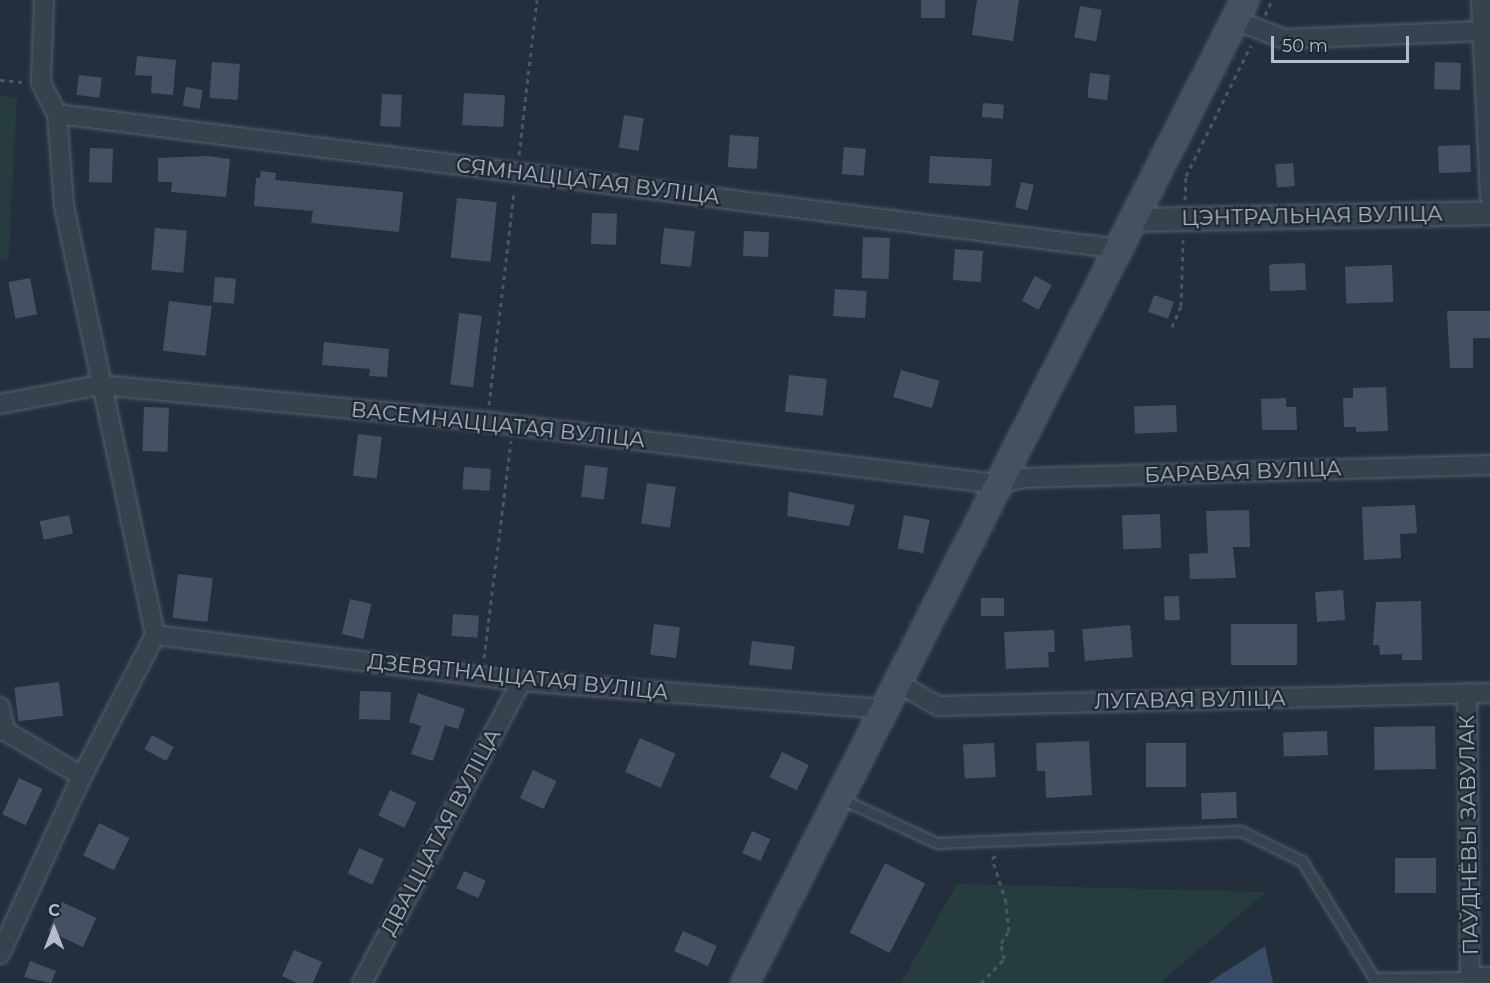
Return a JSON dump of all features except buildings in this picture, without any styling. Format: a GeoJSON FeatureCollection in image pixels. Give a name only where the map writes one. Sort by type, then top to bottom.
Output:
{"type":"FeatureCollection","features":[{"type":"Feature","properties":{"kind":"main road"},"geometry":{"type":"LineString","coordinates":[[744,983],[837,796],[1119,249],[1246,17]]}},
{"type":"Feature","properties":{"kind":"street"},"geometry":{"type":"LineString","coordinates":[[0,954],[82,776],[155,635],[100,386],[64,206],[57,114],[41,83],[44,0]]}},
{"type":"Feature","properties":{"kind":"street"},"geometry":{"type":"LineString","coordinates":[[1481,0],[1490,197]]}},
{"type":"Feature","properties":{"kind":"street"},"geometry":{"type":"LineString","coordinates":[[1246,17],[1284,39],[1482,32]]}},
{"type":"Feature","properties":{"kind":"street","name":"СЯМНАЦЦАТАЯ ВУЛІЦА"},"geometry":{"type":"LineString","coordinates":[[57,114],[1119,249]]}},
{"type":"Feature","properties":{"kind":"street","name":"ЦЭНТРАЛЬНАЯ ВУЛІЦА"},"geometry":{"type":"LineString","coordinates":[[1135,220],[1490,213]]}},
{"type":"Feature","properties":{"kind":"street","name":"ВАСЕМНАЦЦАТАЯ ВУЛІЦА"},"geometry":{"type":"LineString","coordinates":[[0,404],[100,386],[488,422],[997,484]]}},
{"type":"Feature","properties":{"kind":"street","name":"БАРАВАЯ ВУЛІЦА"},"geometry":{"type":"LineString","coordinates":[[997,484],[1022,478],[1490,465]]}},
{"type":"Feature","properties":{"kind":"street","name":"ДЗЕВЯТНАЦЦАТАЯ ВУЛІЦА"},"geometry":{"type":"LineString","coordinates":[[155,635],[520,681],[882,709]]}},
{"type":"Feature","properties":{"kind":"street","name":"ДВАЦЦАТАЯ ВУЛІЦА"},"geometry":{"type":"LineString","coordinates":[[362,983],[520,681]]}},
{"type":"Feature","properties":{"kind":"street","name":"ЛУГАВАЯ ВУЛІЦА"},"geometry":{"type":"LineString","coordinates":[[896,682],[938,706],[1490,693]]}},
{"type":"Feature","properties":{"kind":"street","name":"ПАЎДНЁВЫ ЗАВУЛАК"},"geometry":{"type":"LineString","coordinates":[[1467,693],[1470,977]]}},
{"type":"Feature","properties":{"kind":"street"},"geometry":{"type":"LineString","coordinates":[[0,708],[5,731],[82,776]]}},
{"type":"Feature","properties":{"kind":"street"},"geometry":{"type":"LineString","coordinates":[[1470,977],[1490,977]]}},
{"type":"Feature","properties":{"kind":"lane"},"geometry":{"type":"LineString","coordinates":[[837,796],[937,843],[1240,831],[1302,861],[1374,978],[1470,977]]}},
{"type":"Feature","properties":{"kind":"path"},"geometry":{"type":"LineString","coordinates":[[488,422],[537,0]]}},
{"type":"Feature","properties":{"kind":"path"},"geometry":{"type":"LineString","coordinates":[[1172,327],[1181,306],[1186,176],[1246,17],[1272,0]]}},
{"type":"Feature","properties":{"kind":"path"},"geometry":{"type":"LineString","coordinates":[[0,80],[41,83]]}},
{"type":"Feature","properties":{"kind":"path"},"geometry":{"type":"LineString","coordinates":[[482,676],[513,425]]}},
{"type":"Feature","properties":{"kind":"path"},"geometry":{"type":"LineString","coordinates":[[981,983],[1004,959],[1002,944],[1009,931],[1006,902],[992,858],[1024,839]]}},
{"type":"Feature","properties":{"kind":"green space"},"geometry":{"type":"Polygon","coordinates":[[[0,96],[17,97],[8,260],[0,259],[0,96]]]}},
{"type":"Feature","properties":{"kind":"green space"},"geometry":{"type":"Polygon","coordinates":[[[957,884],[1266,892],[1160,983],[901,983],[957,884]]]}},
{"type":"Feature","properties":{"kind":"water"},"geometry":{"type":"Polygon","coordinates":[[[1265,946],[1273,983],[1208,983],[1265,946]]]}}]}
